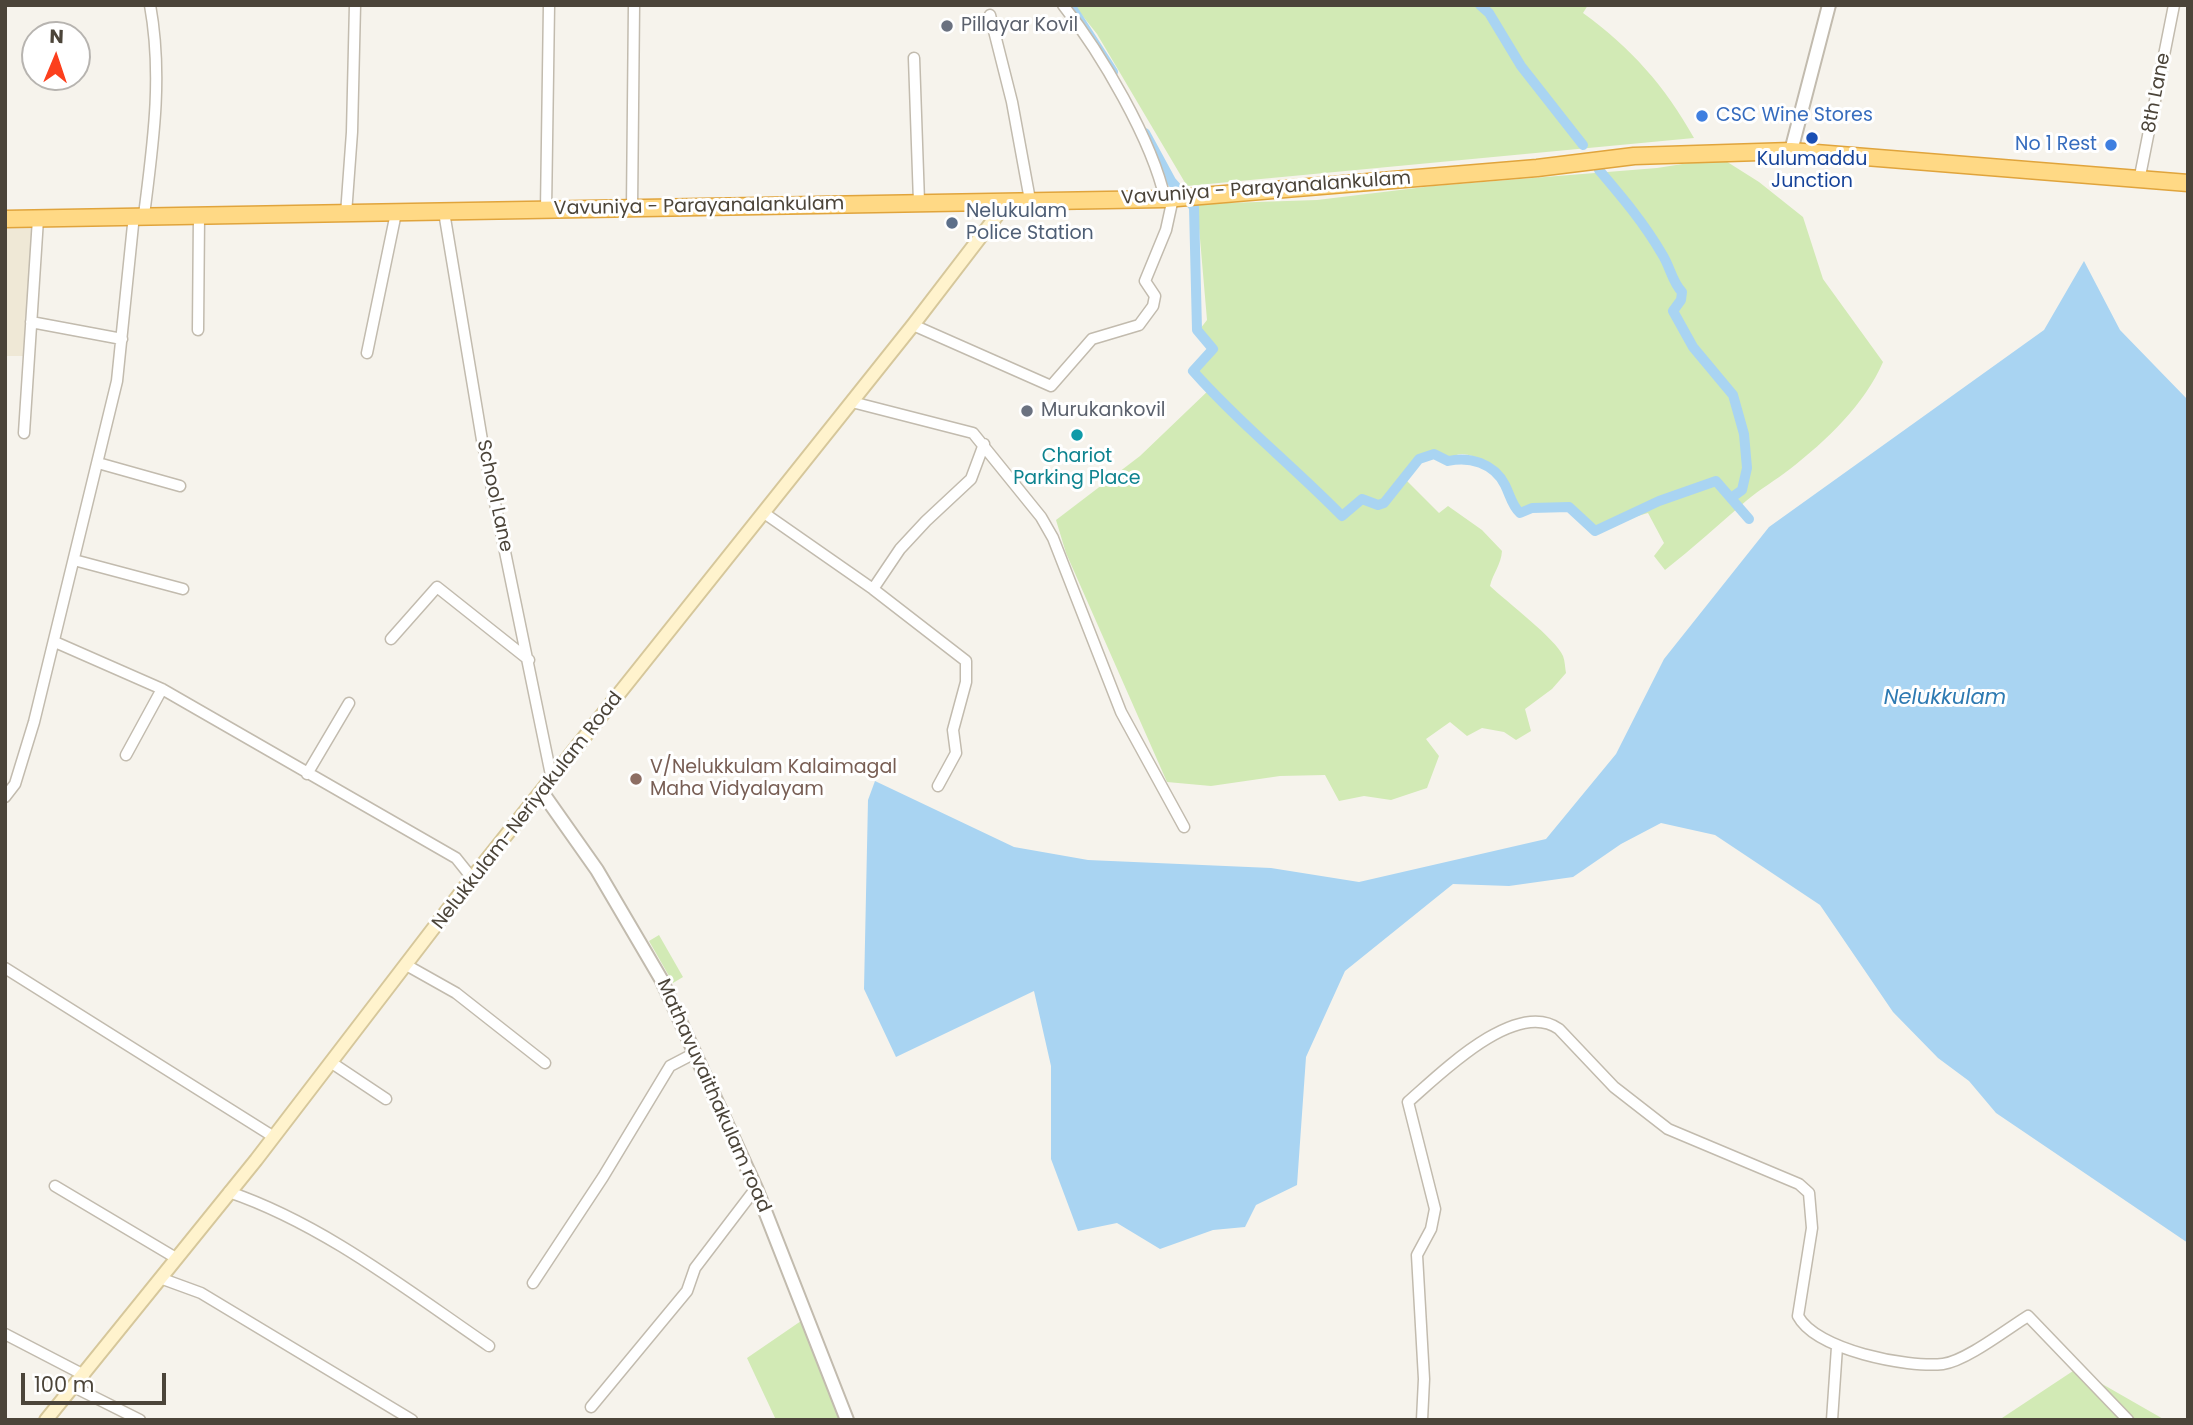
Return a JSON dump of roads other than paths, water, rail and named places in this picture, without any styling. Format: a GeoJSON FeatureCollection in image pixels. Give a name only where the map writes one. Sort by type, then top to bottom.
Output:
{"type":"FeatureCollection","features":[{"type":"Feature","properties":{"kind":"highway","name":"Vavuniya - Parayanalankulam"},"geometry":{"type":"LineString","coordinates":[[5,219],[1169,199],[1537,168],[1634,156],[1791,151],[2188,183]]}},
{"type":"Feature","properties":{"kind":"main road","name":"Nelukkulam-Neriyakulam Road"},"geometry":{"type":"LineString","coordinates":[[46,1420],[274,1137],[408,966],[472,878],[914,325],[1008,201]]}},
{"type":"Feature","properties":{"kind":"street"},"geometry":{"type":"LineString","coordinates":[[5,797],[15,784],[55,642],[117,381],[139,215],[158,111],[156,40],[150,5]]}},
{"type":"Feature","properties":{"kind":"street"},"geometry":{"type":"LineString","coordinates":[[346,214],[352,132],[355,5]]}},
{"type":"Feature","properties":{"kind":"street"},"geometry":{"type":"LineString","coordinates":[[546,210],[549,5]]}},
{"type":"Feature","properties":{"kind":"street"},"geometry":{"type":"LineString","coordinates":[[632,208],[634,5]]}},
{"type":"Feature","properties":{"kind":"street"},"geometry":{"type":"LineString","coordinates":[[914,325],[1051,386],[1092,339],[1139,326],[1153,306],[1155,296],[1146,281],[1166,230],[1169,199],[1108,69],[1063,5]]}},
{"type":"Feature","properties":{"kind":"street"},"geometry":{"type":"LineString","coordinates":[[1791,151],[1829,5]]}},
{"type":"Feature","properties":{"kind":"street","name":"8th Lane"},"geometry":{"type":"LineString","coordinates":[[2139,181],[2174,5]]}},
{"type":"Feature","properties":{"kind":"street"},"geometry":{"type":"LineString","coordinates":[[990,15],[1012,102],[1030,200]]}},
{"type":"Feature","properties":{"kind":"street"},"geometry":{"type":"LineString","coordinates":[[914,58],[919,202]]}},
{"type":"Feature","properties":{"kind":"street","name":"School Lane"},"geometry":{"type":"LineString","coordinates":[[443,212],[482,440],[552,780]]}},
{"type":"Feature","properties":{"kind":"street"},"geometry":{"type":"LineString","coordinates":[[367,353],[396,213]]}},
{"type":"Feature","properties":{"kind":"street"},"geometry":{"type":"LineString","coordinates":[[198,330],[200,215]]}},
{"type":"Feature","properties":{"kind":"street"},"geometry":{"type":"LineString","coordinates":[[24,433],[37,219]]}},
{"type":"Feature","properties":{"kind":"street"},"geometry":{"type":"LineString","coordinates":[[31,322],[122,339]]}},
{"type":"Feature","properties":{"kind":"street"},"geometry":{"type":"LineString","coordinates":[[852,402],[941,423],[973,433],[984,443],[1041,517],[1053,538],[1121,712],[1184,827]]}},
{"type":"Feature","properties":{"kind":"street"},"geometry":{"type":"LineString","coordinates":[[873,589],[909,540],[971,479],[984,443]]}},
{"type":"Feature","properties":{"kind":"street"},"geometry":{"type":"LineString","coordinates":[[97,463],[180,485]]}},
{"type":"Feature","properties":{"kind":"street"},"geometry":{"type":"LineString","coordinates":[[764,513],[873,589],[966,661],[966,681],[953,730],[956,752],[938,786]]}},
{"type":"Feature","properties":{"kind":"street"},"geometry":{"type":"LineString","coordinates":[[74,560],[183,589]]}},
{"type":"Feature","properties":{"kind":"street"},"geometry":{"type":"LineString","coordinates":[[391,639],[437,587],[529,660]]}},
{"type":"Feature","properties":{"kind":"street"},"geometry":{"type":"LineString","coordinates":[[55,642],[162,689],[456,858],[472,878]]}},
{"type":"Feature","properties":{"kind":"street"},"geometry":{"type":"LineString","coordinates":[[126,755],[162,689]]}},
{"type":"Feature","properties":{"kind":"street"},"geometry":{"type":"LineString","coordinates":[[307,774],[349,703]]}},
{"type":"Feature","properties":{"kind":"street","name":"Mathavuvaithakulam road"},"geometry":{"type":"LineString","coordinates":[[542,792],[597,870],[661,979],[692,1054],[756,1188],[847,1420]]}},
{"type":"Feature","properties":{"kind":"street"},"geometry":{"type":"LineString","coordinates":[[408,966],[456,993],[545,1063]]}},
{"type":"Feature","properties":{"kind":"street"},"geometry":{"type":"LineString","coordinates":[[5,968],[274,1137]]}},
{"type":"Feature","properties":{"kind":"street"},"geometry":{"type":"LineString","coordinates":[[1422,1420],[1424,1379],[1417,1255],[1432,1230],[1435,1209],[1408,1102],[1449,1066],[1508,1027],[1528,1020],[1550,1023],[1559,1029],[1614,1087],[1668,1129],[1799,1184],[1809,1193],[1812,1228],[1798,1316],[1803,1325],[1837,1347],[1904,1361],[1944,1364],[2028,1316],[2127,1420]]}},
{"type":"Feature","properties":{"kind":"street"},"geometry":{"type":"LineString","coordinates":[[533,1283],[603,1177],[670,1066],[692,1054]]}},
{"type":"Feature","properties":{"kind":"street"},"geometry":{"type":"LineString","coordinates":[[332,1063],[386,1099]]}},
{"type":"Feature","properties":{"kind":"street"},"geometry":{"type":"LineString","coordinates":[[55,1186],[176,1258]]}},
{"type":"Feature","properties":{"kind":"street"},"geometry":{"type":"LineString","coordinates":[[591,1407],[635,1350],[687,1291],[695,1268],[756,1188]]}},
{"type":"Feature","properties":{"kind":"street"},"geometry":{"type":"LineString","coordinates":[[229,1192],[270,1206],[370,1266],[489,1346]]}},
{"type":"Feature","properties":{"kind":"street"},"geometry":{"type":"LineString","coordinates":[[160,1279],[201,1293],[412,1420]]}},
{"type":"Feature","properties":{"kind":"street"},"geometry":{"type":"LineString","coordinates":[[5,1334],[84,1374]]}},
{"type":"Feature","properties":{"kind":"street"},"geometry":{"type":"LineString","coordinates":[[1832,1420],[1837,1347]]}},
{"type":"Feature","properties":{"kind":"street"},"geometry":{"type":"LineString","coordinates":[[74,1387],[140,1420]]}},
{"type":"Feature","properties":{"kind":"water","name":"Nelukkulam"},"geometry":{"type":"Polygon","coordinates":[[[2084,261],[2120,330],[2188,400],[2188,1243],[1996,1113],[1969,1081],[1938,1058],[1893,1012],[1820,905],[1715,835],[1661,823],[1621,844],[1573,877],[1509,886],[1453,884],[1345,971],[1306,1057],[1297,1185],[1256,1205],[1245,1227],[1213,1230],[1160,1249],[1117,1223],[1078,1231],[1051,1159],[1051,1066],[1034,991],[896,1057],[864,989],[868,800],[875,781],[1014,847],[1088,860],[1271,868],[1359,882],[1546,839],[1616,754],[1664,659],[1769,527],[2044,330],[2084,261]]]}},
{"type":"Feature","properties":{"kind":"waterway"},"geometry":{"type":"LineString","coordinates":[[1070,5],[1113,72]]}},
{"type":"Feature","properties":{"kind":"waterway"},"geometry":{"type":"LineString","coordinates":[[1480,5],[1489,13],[1521,66],[1583,145]]}},
{"type":"Feature","properties":{"kind":"waterway"},"geometry":{"type":"LineString","coordinates":[[1145,133],[1171,181],[1194,207],[1197,330],[1213,349],[1193,371],[1229,409],[1342,516],[1362,499],[1378,505],[1384,503],[1419,459],[1434,454],[1448,461],[1464,460],[1488,466],[1500,477],[1520,513],[1532,508],[1569,507],[1595,531],[1659,501],[1716,481],[1749,519]]}},
{"type":"Feature","properties":{"kind":"waterway"},"geometry":{"type":"LineString","coordinates":[[1599,170],[1640,221],[1662,254],[1682,292],[1681,300],[1673,311],[1693,347],[1733,395],[1744,434],[1747,468],[1742,490],[1731,498]]}},
{"type":"Feature","properties":{"kind":"place","name":"Pillayar Kovil"},"geometry":{"type":"Point","coordinates":[947,26]}},
{"type":"Feature","properties":{"kind":"place","name":"CSC Wine Stores"},"geometry":{"type":"Point","coordinates":[1702,116]}},
{"type":"Feature","properties":{"kind":"place","name":"Kulumaddu Junction"},"geometry":{"type":"Point","coordinates":[1812,138]}},
{"type":"Feature","properties":{"kind":"place","name":"No 1 Rest"},"geometry":{"type":"Point","coordinates":[2111,145]}},
{"type":"Feature","properties":{"kind":"place","name":"Nelukulam Police Station"},"geometry":{"type":"Point","coordinates":[952,223]}},
{"type":"Feature","properties":{"kind":"place","name":"Murukankovil"},"geometry":{"type":"Point","coordinates":[1027,411]}},
{"type":"Feature","properties":{"kind":"place","name":"Chariot Parking Place"},"geometry":{"type":"Point","coordinates":[1077,435]}},
{"type":"Feature","properties":{"kind":"place","name":"V/Nelukkulam Kalaimagal Maha Vidyalayam"},"geometry":{"type":"Point","coordinates":[636,779]}}]}
